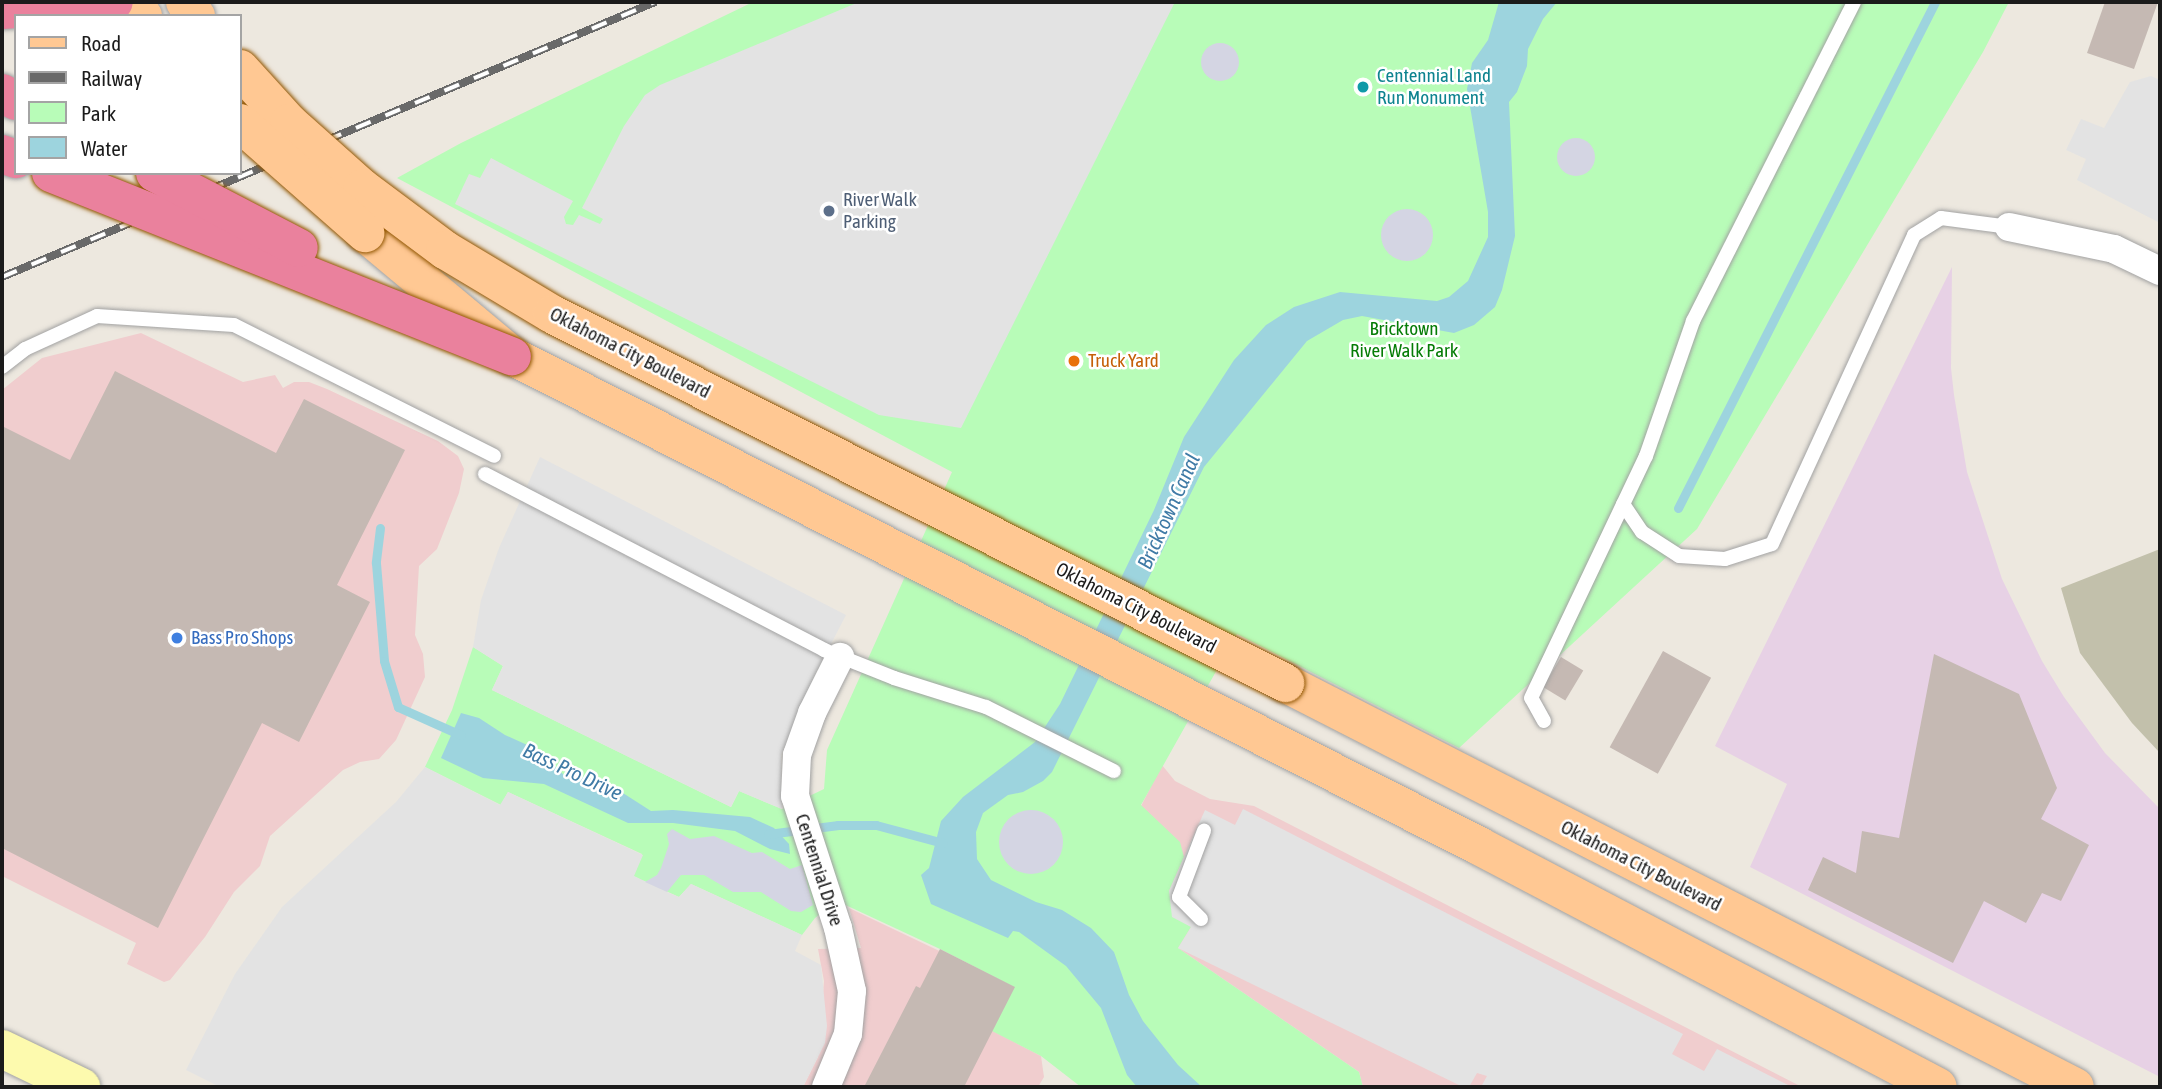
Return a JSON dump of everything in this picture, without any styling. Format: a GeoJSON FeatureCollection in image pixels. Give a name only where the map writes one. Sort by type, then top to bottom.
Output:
{"type":"FeatureCollection","features":[{"type":"Feature","properties":{"kind":"highway"},"geometry":{"type":"LineString","coordinates":[[2,9],[114,2]]}},
{"type":"Feature","properties":{"kind":"highway"},"geometry":{"type":"LineString","coordinates":[[56,175],[512,356]]}},
{"type":"Feature","properties":{"kind":"highway"},"geometry":{"type":"LineString","coordinates":[[159,175],[512,356]]}},
{"type":"Feature","properties":{"kind":"main road","name":"Oklahoma City Boulevard"},"geometry":{"type":"LineString","coordinates":[[242,71],[289,123],[362,188],[445,250],[552,314],[1285,683],[2075,1087]]}},
{"type":"Feature","properties":{"kind":"main road"},"geometry":{"type":"LineString","coordinates":[[242,124],[262,145],[512,356],[1260,734],[1938,1087]]}},
{"type":"Feature","properties":{"kind":"main road"},"geometry":{"type":"LineString","coordinates":[[2,1049],[81,1087]]}},
{"type":"Feature","properties":{"kind":"street"},"geometry":{"type":"LineString","coordinates":[[2009,227],[2114,249],[2160,271]]}},
{"type":"Feature","properties":{"kind":"street","name":"Centennial Drive"},"geometry":{"type":"LineString","coordinates":[[826,1087],[848,1034],[852,991],[838,928],[795,796],[797,755],[812,713],[840,657]]}},
{"type":"Feature","properties":{"kind":"lane"},"geometry":{"type":"LineString","coordinates":[[1544,721],[1531,698],[1646,456],[1693,321],[1854,2]]}},
{"type":"Feature","properties":{"kind":"lane"},"geometry":{"type":"LineString","coordinates":[[1623,504],[1642,532],[1678,556],[1725,559],[1772,544],[1914,235],[1941,218],[2009,227]]}},
{"type":"Feature","properties":{"kind":"lane"},"geometry":{"type":"LineString","coordinates":[[2,367],[25,348],[97,316],[234,325],[494,456]]}},
{"type":"Feature","properties":{"kind":"lane"},"geometry":{"type":"LineString","coordinates":[[485,474],[840,657],[894,678],[986,707],[1114,771]]}},
{"type":"Feature","properties":{"kind":"lane"},"geometry":{"type":"LineString","coordinates":[[1201,919],[1179,897],[1204,831]]}},
{"type":"Feature","properties":{"kind":"shaded area","name":"River Walk Parking"},"geometry":{"type":"Polygon","coordinates":[[[859,2],[1175,2],[961,428],[879,415],[455,204],[469,174],[480,178],[491,158],[573,201],[564,217],[566,224],[573,225],[579,215],[600,224],[603,219],[582,208],[624,126],[645,95],[660,85],[859,2]]]}},
{"type":"Feature","properties":{"kind":"shaded area"},"geometry":{"type":"Polygon","coordinates":[[[1220,43],[1233,49],[1239,62],[1233,75],[1220,81],[1207,75],[1201,62],[1207,49],[1220,43]]]}},
{"type":"Feature","properties":{"kind":"shaded area"},"geometry":{"type":"Polygon","coordinates":[[[2151,76],[2160,80],[2160,223],[2077,180],[2086,159],[2066,150],[2081,119],[2104,128],[2130,82],[2151,76]]]}},
{"type":"Feature","properties":{"kind":"shaded area"},"geometry":{"type":"Polygon","coordinates":[[[1576,138],[1589,144],[1595,157],[1589,170],[1576,176],[1563,170],[1557,157],[1563,144],[1576,138]]]}},
{"type":"Feature","properties":{"kind":"shaded area"},"geometry":{"type":"Polygon","coordinates":[[[1407,209],[1417,211],[1425,217],[1431,225],[1431,245],[1425,253],[1417,259],[1407,261],[1397,259],[1389,253],[1383,245],[1381,235],[1383,225],[1389,217],[1397,211],[1407,209]]]}},
{"type":"Feature","properties":{"kind":"shaded area"},"geometry":{"type":"Polygon","coordinates":[[[1952,267],[1951,368],[1954,395],[1967,472],[2002,579],[2042,661],[2064,697],[2105,753],[2160,809],[2160,1077],[1750,867],[1787,784],[1715,746],[1952,267]]]}},
{"type":"Feature","properties":{"kind":"shaded area","name":"Bass Pro Shops"},"geometry":{"type":"Polygon","coordinates":[[[141,333],[243,382],[275,375],[283,388],[294,382],[309,382],[327,389],[438,441],[458,456],[464,469],[459,493],[437,549],[419,566],[415,635],[423,654],[425,677],[396,740],[379,759],[360,762],[343,770],[270,836],[260,866],[234,892],[205,937],[170,980],[164,982],[127,964],[136,943],[2,876],[2,390],[42,358],[141,333]]]}},
{"type":"Feature","properties":{"kind":"shaded area"},"geometry":{"type":"Polygon","coordinates":[[[540,457],[846,615],[815,675],[781,755],[782,809],[739,791],[731,807],[492,690],[503,666],[473,647],[481,600],[499,548],[540,457]]]}},
{"type":"Feature","properties":{"kind":"shaded area"},"geometry":{"type":"Polygon","coordinates":[[[2160,549],[2160,753],[2132,723],[2080,653],[2061,588],[2160,549]]]}},
{"type":"Feature","properties":{"kind":"shaded area"},"geometry":{"type":"Polygon","coordinates":[[[1162,765],[1175,781],[1210,799],[1254,806],[1802,1087],[1363,1087],[1359,1072],[1178,948],[1141,806],[1162,765]]]}},
{"type":"Feature","properties":{"kind":"shaded area"},"geometry":{"type":"Polygon","coordinates":[[[425,767],[500,805],[508,792],[643,855],[634,876],[667,892],[679,897],[691,884],[802,935],[795,951],[821,965],[827,1026],[825,1043],[803,1087],[220,1087],[186,1070],[235,974],[282,907],[396,802],[425,767]]]}},
{"type":"Feature","properties":{"kind":"shaded area"},"geometry":{"type":"Polygon","coordinates":[[[1243,809],[1683,1034],[1672,1054],[1704,1071],[1717,1049],[1792,1087],[1481,1087],[1487,1076],[1477,1073],[1469,1087],[1463,1087],[1178,948],[1191,927],[1172,917],[1169,891],[1205,810],[1235,825],[1243,809]]]}},
{"type":"Feature","properties":{"kind":"shaded area"},"geometry":{"type":"Polygon","coordinates":[[[1025,810],[1037,810],[1054,819],[1061,830],[1061,854],[1054,865],[1037,874],[1025,874],[1013,869],[1004,860],[999,848],[999,836],[1004,824],[1013,815],[1025,810]]]}},
{"type":"Feature","properties":{"kind":"shaded area"},"geometry":{"type":"Polygon","coordinates":[[[672,829],[690,839],[714,836],[752,853],[762,852],[790,869],[802,865],[813,905],[801,912],[791,911],[761,892],[733,892],[704,875],[681,875],[667,892],[645,882],[657,875],[661,868],[669,844],[667,834],[672,829]]]}},
{"type":"Feature","properties":{"kind":"shaded area"},"geometry":{"type":"Polygon","coordinates":[[[849,908],[1015,987],[993,1031],[1041,1056],[1044,1077],[1038,1087],[803,1087],[818,1057],[824,981],[818,949],[861,948],[849,908]]]}},
{"type":"Feature","properties":{"kind":"green space","name":"Bricktown River Walk Park"},"geometry":{"type":"Polygon","coordinates":[[[753,2],[2009,2],[1983,52],[1697,529],[1459,748],[1237,634],[1141,805],[1180,842],[1184,857],[1169,891],[1191,927],[1178,948],[1359,1072],[1363,1087],[1081,1087],[1041,1056],[992,1031],[1014,987],[940,949],[837,901],[815,918],[802,935],[691,884],[679,897],[633,876],[642,854],[508,792],[501,805],[425,767],[452,710],[473,647],[503,666],[492,690],[731,807],[739,791],[782,809],[824,789],[827,750],[952,472],[397,178],[461,143],[753,2]]]}},
{"type":"Feature","properties":{"kind":"water","name":"Bricktown Canal"},"geometry":{"type":"Polygon","coordinates":[[[1499,2],[1557,2],[1543,19],[1528,49],[1527,66],[1517,92],[1509,102],[1515,236],[1502,290],[1495,307],[1474,325],[1454,333],[1362,316],[1343,320],[1307,341],[1204,467],[1052,772],[1043,781],[1023,792],[1008,795],[983,813],[976,832],[977,859],[991,880],[1036,902],[1062,910],[1091,928],[1114,952],[1129,995],[1143,1021],[1178,1065],[1202,1087],[1137,1087],[1127,1075],[1101,1008],[1066,966],[1019,932],[1013,931],[1008,938],[931,904],[921,875],[929,868],[941,821],[963,797],[1035,742],[1060,704],[1154,510],[1184,437],[1234,360],[1266,325],[1294,307],[1340,292],[1437,301],[1449,297],[1468,281],[1488,237],[1488,212],[1467,89],[1472,63],[1488,40],[1499,2]]]}},
{"type":"Feature","properties":{"kind":"water"},"geometry":{"type":"Polygon","coordinates":[[[461,713],[479,718],[505,735],[536,749],[565,776],[601,779],[651,811],[673,810],[750,817],[774,828],[789,844],[790,854],[770,849],[735,831],[673,823],[628,823],[544,784],[483,778],[441,758],[461,713]]]}},
{"type":"Feature","properties":{"kind":"building"},"geometry":{"type":"Polygon","coordinates":[[[2105,2],[2158,2],[2134,69],[2087,53],[2105,2]]]}},
{"type":"Feature","properties":{"kind":"building","name":"Bass Pro Shops"},"geometry":{"type":"Polygon","coordinates":[[[115,371],[276,453],[304,399],[405,450],[337,585],[370,602],[299,742],[262,723],[158,928],[2,848],[2,426],[70,460],[115,371]]]}},
{"type":"Feature","properties":{"kind":"building"},"geometry":{"type":"Polygon","coordinates":[[[1663,651],[1711,678],[1658,774],[1610,747],[1663,651]]]}},
{"type":"Feature","properties":{"kind":"building"},"geometry":{"type":"Polygon","coordinates":[[[1934,654],[2019,694],[2057,788],[2041,819],[2089,845],[2061,901],[2042,893],[2026,923],[1984,901],[1953,963],[1808,890],[1823,857],[1856,873],[1862,831],[1899,838],[1934,654]]]}},
{"type":"Feature","properties":{"kind":"building"},"geometry":{"type":"Polygon","coordinates":[[[1561,657],[1583,670],[1565,700],[1543,687],[1561,657]]]}},
{"type":"Feature","properties":{"kind":"building"},"geometry":{"type":"Polygon","coordinates":[[[940,949],[1015,987],[964,1087],[864,1087],[916,986],[920,988],[940,949]]]}},
{"type":"Feature","properties":{"kind":"waterway"},"geometry":{"type":"LineString","coordinates":[[1678,508],[1935,2]]}},
{"type":"Feature","properties":{"kind":"waterway","name":"Bass Pro Drive"},"geometry":{"type":"LineString","coordinates":[[380,528],[376,563],[384,661],[398,707],[461,735]]}},
{"type":"Feature","properties":{"kind":"waterway","name":"Bass Pro Drive"},"geometry":{"type":"LineString","coordinates":[[768,834],[838,825],[876,825],[943,843]]}},
{"type":"Feature","properties":{"kind":"railway"},"geometry":{"type":"LineString","coordinates":[[2,277],[655,2]]}},
{"type":"Feature","properties":{"kind":"place","name":"Centennial Land Run Monument"},"geometry":{"type":"Point","coordinates":[1363,87]}},
{"type":"Feature","properties":{"kind":"place","name":"River Walk Parking"},"geometry":{"type":"Point","coordinates":[829,211]}},
{"type":"Feature","properties":{"kind":"place","name":"Truck Yard"},"geometry":{"type":"Point","coordinates":[1074,361]}},
{"type":"Feature","properties":{"kind":"place","name":"Bass Pro Shops"},"geometry":{"type":"Point","coordinates":[177,638]}}]}
